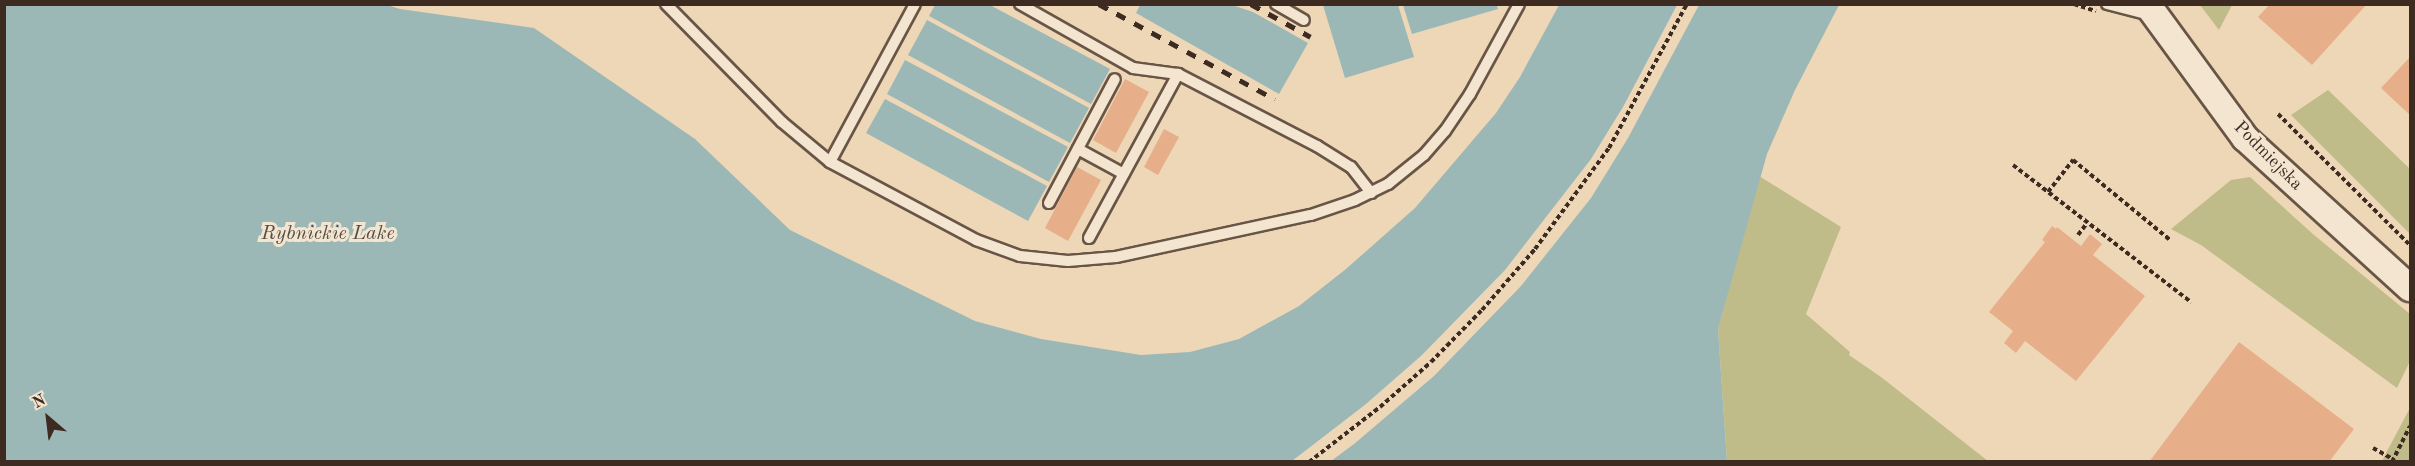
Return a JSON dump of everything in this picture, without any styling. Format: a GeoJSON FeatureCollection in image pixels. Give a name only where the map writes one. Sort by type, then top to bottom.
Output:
{"type":"FeatureCollection","features":[{"type":"Feature","properties":{"kind":"street","name":"Podmiejska"},"geometry":{"type":"LineString","coordinates":[[2151,10],[2245,138],[2410,288]]}},
{"type":"Feature","properties":{"kind":"lane"},"geometry":{"type":"LineString","coordinates":[[666,4],[782,122],[830,162],[976,240],[1001,250],[1043,260],[1090,260],[1163,248],[1311,215],[1371,193],[1398,177],[1435,144],[1470,94],[1519,4]]}},
{"type":"Feature","properties":{"kind":"lane"},"geometry":{"type":"LineString","coordinates":[[830,162],[915,4]]}},
{"type":"Feature","properties":{"kind":"lane"},"geometry":{"type":"LineString","coordinates":[[1020,4],[1133,68],[1178,74],[1341,159],[1359,175],[1371,193]]}},
{"type":"Feature","properties":{"kind":"lane"},"geometry":{"type":"LineString","coordinates":[[1276,4],[1304,20]]}},
{"type":"Feature","properties":{"kind":"lane"},"geometry":{"type":"LineString","coordinates":[[2107,4],[2151,10]]}},
{"type":"Feature","properties":{"kind":"lane"},"geometry":{"type":"LineString","coordinates":[[1089,238],[1178,74]]}},
{"type":"Feature","properties":{"kind":"lane"},"geometry":{"type":"LineString","coordinates":[[1049,203],[1115,79]]}},
{"type":"Feature","properties":{"kind":"lane"},"geometry":{"type":"LineString","coordinates":[[1078,148],[1124,174]]}},
{"type":"Feature","properties":{"kind":"path"},"geometry":{"type":"LineString","coordinates":[[1309,462],[1380,407],[1431,362],[1482,310],[1535,249],[1609,148],[1688,4]]}},
{"type":"Feature","properties":{"kind":"path"},"geometry":{"type":"LineString","coordinates":[[2278,114],[2410,245]]}},
{"type":"Feature","properties":{"kind":"path"},"geometry":{"type":"LineString","coordinates":[[2048,192],[2073,160],[2170,240]]}},
{"type":"Feature","properties":{"kind":"path"},"geometry":{"type":"LineString","coordinates":[[2013,165],[2191,302]]}},
{"type":"Feature","properties":{"kind":"path"},"geometry":{"type":"LineString","coordinates":[[2078,235],[2087,223]]}},
{"type":"Feature","properties":{"kind":"path"},"geometry":{"type":"LineString","coordinates":[[2373,448],[2393,460],[2410,426]]}},
{"type":"Feature","properties":{"kind":"shaded area"},"geometry":{"type":"Polygon","coordinates":[[[2200,5],[2232,5],[2219,30],[2200,5]]]}},
{"type":"Feature","properties":{"kind":"shaded area"},"geometry":{"type":"Polygon","coordinates":[[[2328,90],[2410,169],[2410,234],[2291,115],[2328,90]]]}},
{"type":"Feature","properties":{"kind":"shaded area"},"geometry":{"type":"Polygon","coordinates":[[[1759,176],[1841,227],[1806,314],[1850,352],[1849,355],[1881,377],[1988,461],[1727,461],[1718,329],[1759,176]]]}},
{"type":"Feature","properties":{"kind":"shaded area"},"geometry":{"type":"Polygon","coordinates":[[[2250,177],[2314,235],[2410,314],[2410,361],[2397,388],[2201,245],[2171,229],[2231,180],[2250,177]]]}},
{"type":"Feature","properties":{"kind":"shaded area"},"geometry":{"type":"Polygon","coordinates":[[[2410,408],[2410,461],[2382,461],[2385,455],[2410,408]]]}},
{"type":"Feature","properties":{"kind":"water"},"geometry":{"type":"Polygon","coordinates":[[[1496,4],[1498,9],[1412,34],[1403,5],[1496,4]]]}},
{"type":"Feature","properties":{"kind":"water","name":"Rybnickie Lake"},"geometry":{"type":"Polygon","coordinates":[[[4,5],[387,5],[400,9],[534,28],[695,139],[790,230],[975,321],[1041,339],[1141,355],[1190,352],[1239,339],[1299,306],[1346,269],[1415,208],[1496,113],[1520,77],[1559,5],[1839,5],[1795,90],[1767,154],[1718,329],[1727,462],[5,461],[4,5]]]}},
{"type":"Feature","properties":{"kind":"water"},"geometry":{"type":"Polygon","coordinates":[[[935,5],[990,5],[1110,69],[1091,104],[929,16],[935,5]]]}},
{"type":"Feature","properties":{"kind":"water"},"geometry":{"type":"Polygon","coordinates":[[[1140,5],[1232,5],[1253,12],[1308,43],[1279,94],[1136,13],[1140,5]]]}},
{"type":"Feature","properties":{"kind":"water"},"geometry":{"type":"Polygon","coordinates":[[[1323,5],[1398,5],[1414,57],[1345,78],[1323,5]]]}},
{"type":"Feature","properties":{"kind":"water"},"geometry":{"type":"Polygon","coordinates":[[[927,20],[1089,108],[1070,143],[908,55],[927,20]]]}},
{"type":"Feature","properties":{"kind":"water"},"geometry":{"type":"Polygon","coordinates":[[[905,60],[1068,147],[1049,182],[887,94],[905,60]]]}},
{"type":"Feature","properties":{"kind":"water"},"geometry":{"type":"Polygon","coordinates":[[[885,99],[1047,186],[1028,221],[866,133],[885,99]]]}},
{"type":"Feature","properties":{"kind":"pier"},"geometry":{"type":"Polygon","coordinates":[[[1677,5],[1699,5],[1628,138],[1591,198],[1521,286],[1434,376],[1354,444],[1331,461],[1292,461],[1366,404],[1422,355],[1505,270],[1591,159],[1623,107],[1677,5]]]}},
{"type":"Feature","properties":{"kind":"building"},"geometry":{"type":"Polygon","coordinates":[[[2270,4],[2367,4],[2312,65],[2258,17],[2270,4]]]}},
{"type":"Feature","properties":{"kind":"building"},"geometry":{"type":"Polygon","coordinates":[[[2410,57],[2410,115],[2381,88],[2410,57]]]}},
{"type":"Feature","properties":{"kind":"building"},"geometry":{"type":"Polygon","coordinates":[[[1125,79],[1149,92],[1116,153],[1093,140],[1125,79]]]}},
{"type":"Feature","properties":{"kind":"building"},"geometry":{"type":"Polygon","coordinates":[[[1164,129],[1179,137],[1158,175],[1144,167],[1164,129]]]}},
{"type":"Feature","properties":{"kind":"building"},"geometry":{"type":"Polygon","coordinates":[[[1077,167],[1101,180],[1068,241],[1045,228],[1077,167]]]}},
{"type":"Feature","properties":{"kind":"building"},"geometry":{"type":"Polygon","coordinates":[[[2052,226],[2056,229],[2057,227],[2081,246],[2090,234],[2102,244],[2093,255],[2145,296],[2076,381],[2025,341],[2016,353],[2004,343],[2013,331],[1989,312],[2045,242],[2042,240],[2052,226]]]}},
{"type":"Feature","properties":{"kind":"building"},"geometry":{"type":"Polygon","coordinates":[[[2239,342],[2354,429],[2329,462],[2149,462],[2239,342]]]}},
{"type":"Feature","properties":{"kind":"railway"},"geometry":{"type":"LineString","coordinates":[[1099,4],[1275,99]]}},
{"type":"Feature","properties":{"kind":"railway"},"geometry":{"type":"LineString","coordinates":[[1251,4],[1311,37]]}}]}
